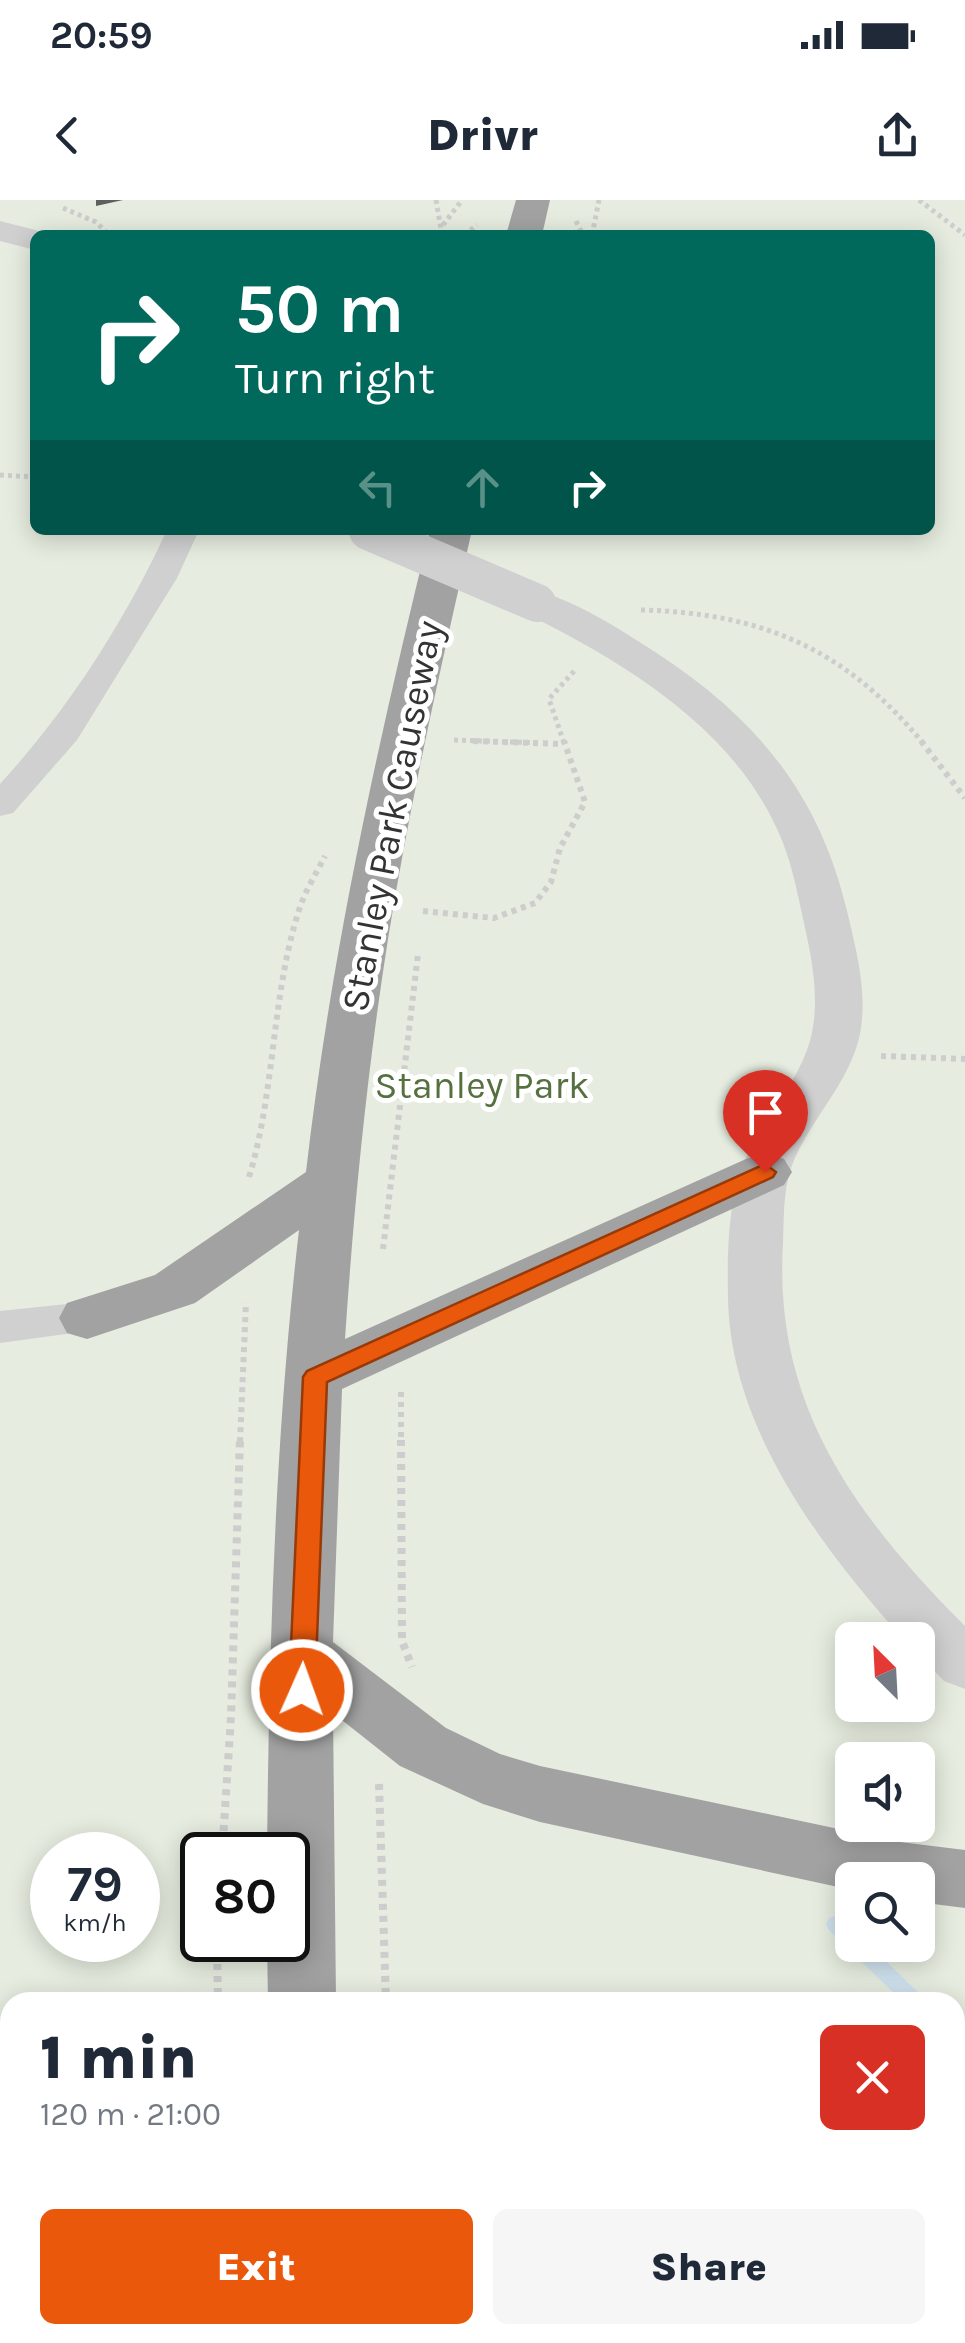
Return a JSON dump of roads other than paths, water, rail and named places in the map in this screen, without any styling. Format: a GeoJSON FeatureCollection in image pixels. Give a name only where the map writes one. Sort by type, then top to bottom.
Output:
{"type":"FeatureCollection","features":[{"type":"Feature","properties":{"kind":"highway"},"geometry":{"type":"LineString","coordinates":[[525,230],[532,200]]}},
{"type":"Feature","properties":{"kind":"highway","name":"Stanley Park Causeway"},"geometry":{"type":"LineString","coordinates":[[302,1992],[303,1654],[315,1377],[332,1180],[354,1002],[381,837],[449,535]]}},
{"type":"Feature","properties":{"kind":"highway"},"geometry":{"type":"LineString","coordinates":[[315,1377],[765,1172]]}},
{"type":"Feature","properties":{"kind":"highway"},"geometry":{"type":"LineString","coordinates":[[88,1318],[174,1289],[332,1180]]}},
{"type":"Feature","properties":{"kind":"highway"},"geometry":{"type":"LineString","coordinates":[[303,1654],[423,1746],[483,1776],[540,1794],[900,1870],[965,1879]]}},
{"type":"Feature","properties":{"kind":"street"},"geometry":{"type":"LineString","coordinates":[[0,231],[30,239]]}},
{"type":"Feature","properties":{"kind":"street"},"geometry":{"type":"LineString","coordinates":[[0,805],[60,740],[162,578],[182,535]]}},
{"type":"Feature","properties":{"kind":"street"},"geometry":{"type":"LineString","coordinates":[[379,535],[537,603],[629,630],[714,714],[794,816],[814,862],[837,967],[837,1029],[829,1055],[765,1172],[754,1300],[764,1358],[778,1402],[810,1472],[851,1537],[916,1616],[965,1664]]}},
{"type":"Feature","properties":{"kind":"street"},"geometry":{"type":"LineString","coordinates":[[0,1328],[88,1318]]}},
{"type":"Feature","properties":{"kind":"waterway"},"geometry":{"type":"LineString","coordinates":[[874,1962],[905,1992]]}},
{"type":"Feature","properties":{"kind":"park label","name":"Stanley Park"},"geometry":{"type":"Point","coordinates":[482,1085]}}]}
